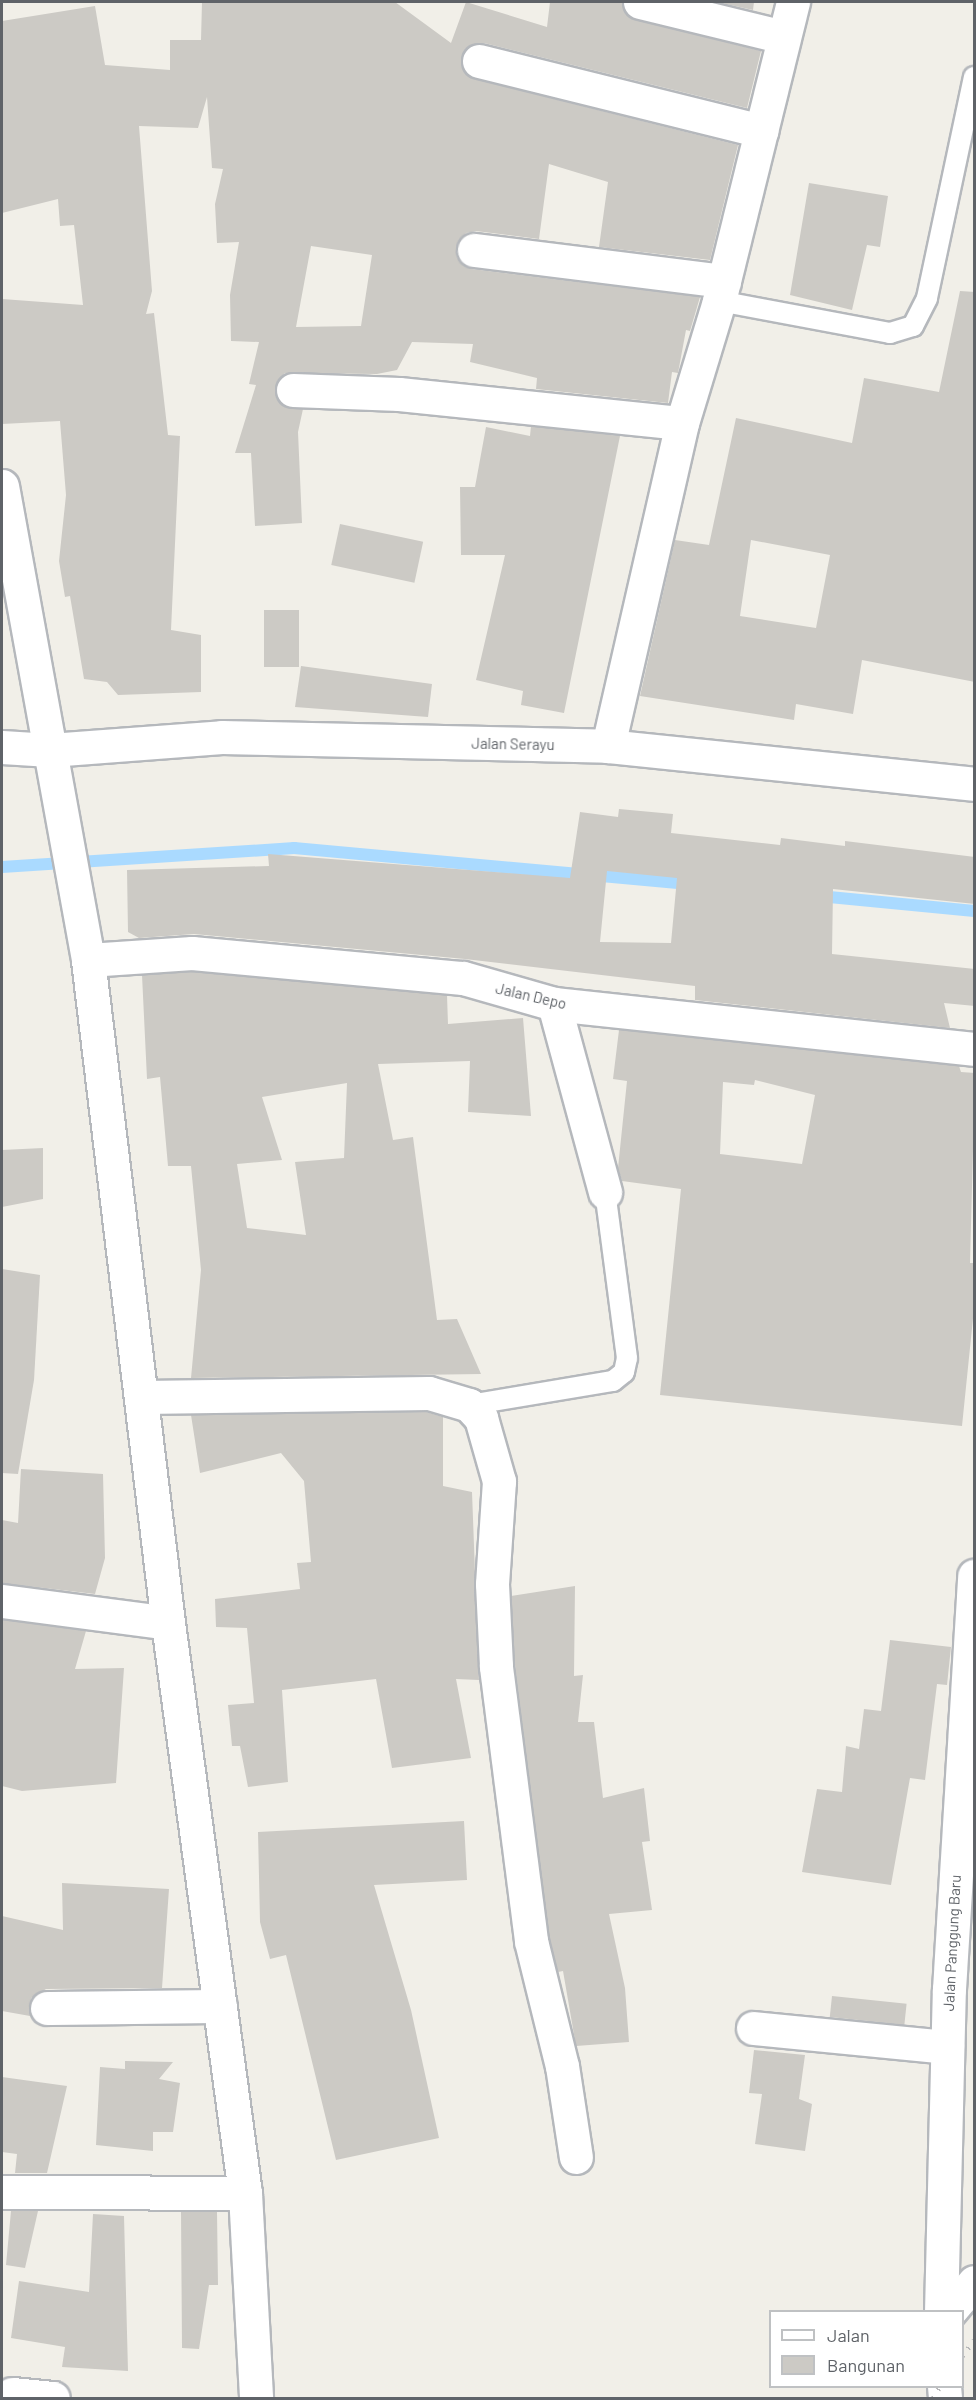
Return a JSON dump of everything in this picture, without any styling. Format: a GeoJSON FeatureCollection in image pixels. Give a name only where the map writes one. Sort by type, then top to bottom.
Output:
{"type":"FeatureCollection","features":[{"type":"Feature","properties":{"kind":"street"},"geometry":{"type":"LineString","coordinates":[[640,2],[784,37]]}},
{"type":"Feature","properties":{"kind":"street"},"geometry":{"type":"LineString","coordinates":[[608,746],[682,423],[722,291],[793,2]]}},
{"type":"Feature","properties":{"kind":"street"},"geometry":{"type":"LineString","coordinates":[[479,61],[761,131]]}},
{"type":"Feature","properties":{"kind":"street"},"geometry":{"type":"LineString","coordinates":[[474,250],[722,291]]}},
{"type":"Feature","properties":{"kind":"street"},"geometry":{"type":"LineString","coordinates":[[293,390],[399,394],[682,423]]}},
{"type":"Feature","properties":{"kind":"street"},"geometry":{"type":"LineString","coordinates":[[2,486],[88,960],[168,1623],[244,2193],[256,2398]]}},
{"type":"Feature","properties":{"kind":"street","name":"Jalan Serayu"},"geometry":{"type":"LineString","coordinates":[[2,747],[50,750],[222,736],[320,742],[608,746],[975,784]]}},
{"type":"Feature","properties":{"kind":"street","name":"Jalan Depo"},"geometry":{"type":"LineString","coordinates":[[88,960],[192,953],[451,977],[554,1004],[975,1049]]}},
{"type":"Feature","properties":{"kind":"street"},"geometry":{"type":"LineString","coordinates":[[554,1004],[605,1192]]}},
{"type":"Feature","properties":{"kind":"street"},"geometry":{"type":"LineString","coordinates":[[142,1397],[382,1391],[429,1393],[469,1405],[490,1435],[497,1458],[492,1584],[496,1667],[531,1941],[562,2066],[576,2157]]}},
{"type":"Feature","properties":{"kind":"street","name":"Jalan Panggung Baru"},"geometry":{"type":"LineString","coordinates":[[941,2310],[947,2047],[975,1576]]}},
{"type":"Feature","properties":{"kind":"street"},"geometry":{"type":"LineString","coordinates":[[2,1601],[168,1623]]}},
{"type":"Feature","properties":{"kind":"street"},"geometry":{"type":"LineString","coordinates":[[47,2008],[220,2006]]}},
{"type":"Feature","properties":{"kind":"street"},"geometry":{"type":"LineString","coordinates":[[753,2028],[947,2047]]}},
{"type":"Feature","properties":{"kind":"street"},"geometry":{"type":"LineString","coordinates":[[2,2192],[244,2193]]}},
{"type":"Feature","properties":{"kind":"street"},"geometry":{"type":"LineString","coordinates":[[951,2310],[975,2282]]}},
{"type":"Feature","properties":{"kind":"street"},"geometry":{"type":"LineString","coordinates":[[12,2394],[53,2398]]}},
{"type":"Feature","properties":{"kind":"lane"},"geometry":{"type":"LineString","coordinates":[[722,291],[890,333],[913,326],[927,298],[975,78]]}},
{"type":"Feature","properties":{"kind":"lane"},"geometry":{"type":"LineString","coordinates":[[469,1405],[605,1383],[624,1372],[627,1358],[605,1192]]}},
{"type":"Feature","properties":{"kind":"building"},"geometry":{"type":"Polygon","coordinates":[[[202,2],[395,2],[451,43],[466,2],[547,27],[550,2],[622,2],[636,20],[761,51],[747,108],[484,43],[466,48],[461,66],[474,79],[738,145],[710,260],[599,247],[608,182],[549,164],[539,239],[476,231],[466,233],[456,247],[457,258],[472,269],[700,297],[690,331],[686,330],[678,373],[672,372],[668,403],[536,389],[537,378],[470,362],[473,344],[412,342],[397,370],[377,374],[285,373],[277,381],[276,398],[284,406],[303,409],[298,432],[302,523],[255,526],[251,453],[235,453],[256,385],[249,384],[259,342],[231,341],[230,295],[239,242],[217,243],[215,204],[223,169],[212,168],[207,97],[198,128],[139,126],[152,291],[146,314],[154,313],[168,435],[180,436],[171,630],[201,635],[201,692],[118,695],[107,682],[84,679],[70,596],[65,597],[59,561],[66,495],[60,421],[2,424],[2,299],[83,305],[74,225],[60,226],[58,199],[2,213],[2,21],[95,6],[105,65],[170,70],[170,40],[201,40],[202,2]],[[311,246],[296,327],[361,326],[372,255],[311,246]]]}},
{"type":"Feature","properties":{"kind":"building"},"geometry":{"type":"Polygon","coordinates":[[[717,2],[754,2],[753,10],[717,2]]]}},
{"type":"Feature","properties":{"kind":"building"},"geometry":{"type":"Polygon","coordinates":[[[809,183],[888,196],[880,247],[867,245],[852,310],[790,295],[809,183]]]}},
{"type":"Feature","properties":{"kind":"building"},"geometry":{"type":"Polygon","coordinates":[[[960,291],[975,292],[975,682],[862,660],[853,714],[796,704],[794,720],[640,696],[675,540],[709,545],[736,418],[852,443],[864,378],[939,392],[960,291]],[[751,540],[740,616],[816,628],[830,555],[751,540]]]}},
{"type":"Feature","properties":{"kind":"building"},"geometry":{"type":"Polygon","coordinates":[[[531,426],[620,436],[564,713],[521,705],[523,691],[476,680],[505,555],[461,555],[460,487],[475,487],[486,427],[530,436],[531,426]]]}},
{"type":"Feature","properties":{"kind":"building"},"geometry":{"type":"Polygon","coordinates":[[[340,524],[423,542],[414,583],[331,565],[340,524]]]}},
{"type":"Feature","properties":{"kind":"building"},"geometry":{"type":"Polygon","coordinates":[[[264,610],[299,610],[299,667],[264,667],[264,610]]]}},
{"type":"Feature","properties":{"kind":"building"},"geometry":{"type":"Polygon","coordinates":[[[301,666],[432,684],[428,717],[295,707],[301,666]]]}},
{"type":"Feature","properties":{"kind":"building"},"geometry":{"type":"Polygon","coordinates":[[[619,809],[673,814],[671,833],[780,845],[781,838],[845,846],[845,841],[975,857],[975,904],[833,889],[832,954],[975,969],[975,1006],[944,1003],[950,1028],[695,1000],[695,986],[465,959],[194,934],[139,938],[128,932],[127,870],[269,866],[268,854],[570,878],[580,812],[618,817],[619,809]],[[607,871],[600,942],[671,943],[677,878],[607,871]]]}},
{"type":"Feature","properties":{"kind":"building"},"geometry":{"type":"Polygon","coordinates":[[[192,972],[447,995],[448,1024],[523,1018],[531,1116],[468,1112],[470,1061],[378,1064],[393,1140],[413,1137],[437,1320],[457,1319],[481,1374],[191,1378],[201,1270],[191,1166],[168,1166],[160,1077],[147,1079],[142,975],[192,972]],[[347,1083],[262,1097],[282,1160],[237,1164],[247,1228],[306,1235],[295,1162],[344,1158],[347,1083]]]}},
{"type":"Feature","properties":{"kind":"building"},"geometry":{"type":"Polygon","coordinates":[[[619,1030],[959,1066],[961,1072],[975,1073],[970,1263],[975,1263],[975,1299],[962,1426],[660,1395],[681,1189],[622,1181],[618,1168],[627,1081],[613,1079],[619,1030]],[[755,1080],[754,1085],[723,1082],[720,1154],[802,1164],[815,1095],[755,1080]]]}},
{"type":"Feature","properties":{"kind":"building"},"geometry":{"type":"Polygon","coordinates":[[[43,1148],[43,1199],[2,1207],[2,1150],[43,1148]]]}},
{"type":"Feature","properties":{"kind":"building"},"geometry":{"type":"Polygon","coordinates":[[[2,1269],[40,1275],[34,1380],[18,1474],[2,1473],[2,1269]]]}},
{"type":"Feature","properties":{"kind":"building"},"geometry":{"type":"Polygon","coordinates":[[[426,1412],[443,1417],[443,1486],[472,1492],[479,1680],[456,1679],[471,1758],[392,1768],[376,1679],[282,1690],[288,1782],[248,1787],[240,1746],[232,1746],[228,1705],[254,1703],[247,1628],[216,1627],[215,1599],[300,1589],[297,1563],[311,1562],[304,1481],[281,1453],[200,1473],[191,1415],[426,1412]]]}},
{"type":"Feature","properties":{"kind":"building"},"geometry":{"type":"Polygon","coordinates":[[[21,1469],[103,1474],[105,1558],[95,1594],[2,1583],[2,1520],[18,1523],[21,1469]]]}},
{"type":"Feature","properties":{"kind":"building"},"geometry":{"type":"Polygon","coordinates":[[[575,1586],[574,1676],[583,1675],[578,1722],[594,1722],[603,1798],[644,1788],[650,1841],[642,1842],[652,1910],[609,1914],[625,1988],[629,2042],[576,2046],[563,1971],[558,1972],[549,1938],[515,1665],[511,1596],[575,1586]]]}},
{"type":"Feature","properties":{"kind":"building"},"geometry":{"type":"Polygon","coordinates":[[[2,1620],[86,1631],[75,1669],[124,1668],[116,1783],[22,1791],[2,1786],[2,1620]]]}},
{"type":"Feature","properties":{"kind":"building"},"geometry":{"type":"Polygon","coordinates":[[[890,1640],[951,1647],[947,1685],[937,1684],[925,1780],[910,1778],[891,1885],[802,1872],[817,1789],[842,1792],[846,1746],[859,1749],[864,1709],[881,1711],[890,1640]]]}},
{"type":"Feature","properties":{"kind":"building"},"geometry":{"type":"Polygon","coordinates":[[[464,1821],[467,1880],[374,1885],[411,2010],[439,2138],[336,2160],[286,1955],[270,1959],[260,1922],[258,1832],[464,1821]]]}},
{"type":"Feature","properties":{"kind":"building"},"geometry":{"type":"Polygon","coordinates":[[[62,1883],[169,1889],[162,1988],[46,1989],[31,1998],[30,2016],[2,2011],[2,1916],[63,1930],[62,1883]]]}},
{"type":"Feature","properties":{"kind":"building"},"geometry":{"type":"Polygon","coordinates":[[[832,1996],[907,2004],[904,2025],[830,2017],[832,1996]]]}},
{"type":"Feature","properties":{"kind":"building"},"geometry":{"type":"Polygon","coordinates":[[[754,2050],[805,2055],[799,2099],[812,2104],[805,2151],[755,2144],[762,2094],[749,2093],[754,2050]]]}},
{"type":"Feature","properties":{"kind":"building"},"geometry":{"type":"Polygon","coordinates":[[[125,2061],[173,2062],[159,2079],[180,2083],[173,2132],[153,2132],[153,2151],[96,2145],[100,2067],[125,2069],[125,2061]]]}},
{"type":"Feature","properties":{"kind":"building"},"geometry":{"type":"Polygon","coordinates":[[[2,2077],[67,2086],[47,2173],[15,2173],[17,2154],[2,2152],[2,2077]]]}},
{"type":"Feature","properties":{"kind":"building"},"geometry":{"type":"Polygon","coordinates":[[[11,2211],[38,2211],[25,2268],[6,2265],[11,2211]]]}},
{"type":"Feature","properties":{"kind":"building"},"geometry":{"type":"Polygon","coordinates":[[[181,2211],[217,2212],[218,2285],[209,2285],[199,2349],[182,2348],[181,2211]]]}},
{"type":"Feature","properties":{"kind":"building"},"geometry":{"type":"Polygon","coordinates":[[[93,2214],[124,2216],[128,2371],[62,2367],[65,2347],[11,2338],[19,2281],[89,2292],[93,2214]]]}},
{"type":"Feature","properties":{"kind":"waterway"},"geometry":{"type":"LineString","coordinates":[[2,867],[294,848],[691,884]]}},
{"type":"Feature","properties":{"kind":"waterway"},"geometry":{"type":"LineString","coordinates":[[819,896],[974,911]]}},
{"type":"Feature","properties":{"kind":"railway"},"geometry":{"type":"LineString","coordinates":[[964,2353],[974,2340]]}},
{"type":"Feature","properties":{"kind":"railway"},"geometry":{"type":"LineString","coordinates":[[933,2398],[939,2388]]}}]}
